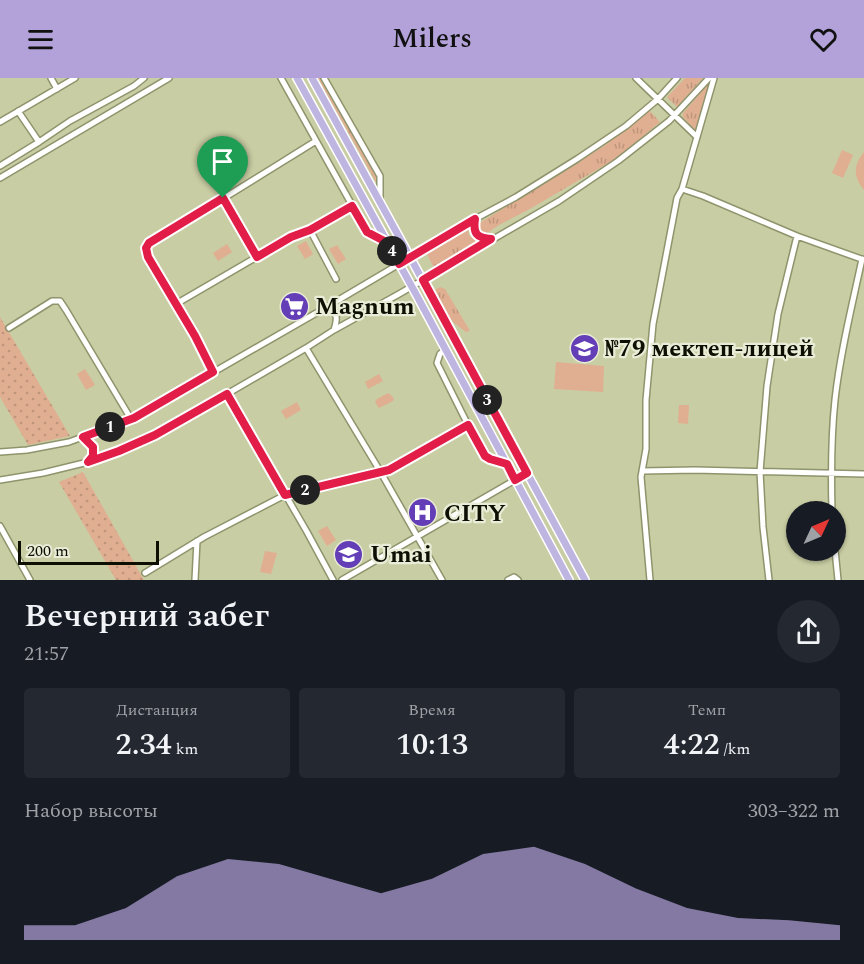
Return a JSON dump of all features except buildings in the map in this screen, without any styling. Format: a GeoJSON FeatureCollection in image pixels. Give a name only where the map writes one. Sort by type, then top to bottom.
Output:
{"type":"FeatureCollection","features":[{"type":"Feature","properties":{"kind":"main road"},"geometry":{"type":"LineString","coordinates":[[297,78],[446,349],[569,580]]}},
{"type":"Feature","properties":{"kind":"main road"},"geometry":{"type":"LineString","coordinates":[[312,78],[585,580]]}},
{"type":"Feature","properties":{"kind":"street"},"geometry":{"type":"LineString","coordinates":[[51,78],[57,89]]}},
{"type":"Feature","properties":{"kind":"street"},"geometry":{"type":"LineString","coordinates":[[0,122],[75,78]]}},
{"type":"Feature","properties":{"kind":"street"},"geometry":{"type":"LineString","coordinates":[[0,166],[70,121],[134,86],[144,78]]}},
{"type":"Feature","properties":{"kind":"street"},"geometry":{"type":"LineString","coordinates":[[0,178],[169,78]]}},
{"type":"Feature","properties":{"kind":"street"},"geometry":{"type":"LineString","coordinates":[[281,78],[367,232],[388,243]]}},
{"type":"Feature","properties":{"kind":"street"},"geometry":{"type":"LineString","coordinates":[[324,78],[380,176],[380,202]]}},
{"type":"Feature","properties":{"kind":"street"},"geometry":{"type":"LineString","coordinates":[[636,78],[697,136]]}},
{"type":"Feature","properties":{"kind":"street"},"geometry":{"type":"LineString","coordinates":[[0,452],[62,444],[131,419],[516,197],[586,154],[626,126],[658,99],[677,78]]}},
{"type":"Feature","properties":{"kind":"street"},"geometry":{"type":"LineString","coordinates":[[0,480],[88,462],[155,435],[559,201],[618,161],[669,121],[709,78]]}},
{"type":"Feature","properties":{"kind":"street"},"geometry":{"type":"LineString","coordinates":[[650,580],[642,471],[646,449],[646,400],[653,324],[677,198],[682,189],[714,78]]}},
{"type":"Feature","properties":{"kind":"street"},"geometry":{"type":"LineString","coordinates":[[18,111],[39,142]]}},
{"type":"Feature","properties":{"kind":"street"},"geometry":{"type":"LineString","coordinates":[[213,372],[200,345],[148,257],[146,248],[156,238],[316,141]]}},
{"type":"Feature","properties":{"kind":"street"},"geometry":{"type":"LineString","coordinates":[[682,189],[863,260],[846,335],[835,400],[832,501]]}},
{"type":"Feature","properties":{"kind":"street"},"geometry":{"type":"LineString","coordinates":[[223,198],[257,257]]}},
{"type":"Feature","properties":{"kind":"street"},"geometry":{"type":"LineString","coordinates":[[176,304],[291,237],[310,230],[352,206]]}},
{"type":"Feature","properties":{"kind":"street"},"geometry":{"type":"LineString","coordinates":[[475,219],[475,233],[480,237],[491,239]]}},
{"type":"Feature","properties":{"kind":"street"},"geometry":{"type":"LineString","coordinates":[[310,230],[336,279]]}},
{"type":"Feature","properties":{"kind":"street"},"geometry":{"type":"LineString","coordinates":[[769,580],[760,472],[767,386],[778,314],[797,236]]}},
{"type":"Feature","properties":{"kind":"street"},"geometry":{"type":"LineString","coordinates":[[9,328],[52,301],[60,302],[131,419]]}},
{"type":"Feature","properties":{"kind":"street"},"geometry":{"type":"LineString","coordinates":[[325,308],[335,315],[334,330]]}},
{"type":"Feature","properties":{"kind":"street"},"geometry":{"type":"LineString","coordinates":[[306,348],[442,580]]}},
{"type":"Feature","properties":{"kind":"street"},"geometry":{"type":"LineString","coordinates":[[446,349],[440,354],[437,363],[468,425],[485,456],[507,464]]}},
{"type":"Feature","properties":{"kind":"street"},"geometry":{"type":"LineString","coordinates":[[227,394],[333,580]]}},
{"type":"Feature","properties":{"kind":"street"},"geometry":{"type":"LineString","coordinates":[[145,573],[197,541],[285,495],[389,470],[468,425]]}},
{"type":"Feature","properties":{"kind":"street"},"geometry":{"type":"LineString","coordinates":[[83,437],[93,447],[93,456],[88,462]]}},
{"type":"Feature","properties":{"kind":"street"},"geometry":{"type":"LineString","coordinates":[[642,471],[864,474]]}},
{"type":"Feature","properties":{"kind":"street"},"geometry":{"type":"LineString","coordinates":[[342,580],[527,473]]}},
{"type":"Feature","properties":{"kind":"street"},"geometry":{"type":"LineString","coordinates":[[0,526],[30,580]]}},
{"type":"Feature","properties":{"kind":"street"},"geometry":{"type":"LineString","coordinates":[[195,580],[197,541]]}},
{"type":"Feature","properties":{"kind":"street"},"geometry":{"type":"LineString","coordinates":[[836,561],[838,580]]}},
{"type":"Feature","properties":{"kind":"street"},"geometry":{"type":"LineString","coordinates":[[508,580],[514,577],[518,580]]}},
{"type":"Feature","properties":{"kind":"green space"},"geometry":{"type":"Polygon","coordinates":[[[318,78],[322,78],[376,177],[377,184],[318,78]]]}},
{"type":"Feature","properties":{"kind":"green space"},"geometry":{"type":"Polygon","coordinates":[[[685,78],[703,78],[677,107],[667,97],[685,78]]]}},
{"type":"Feature","properties":{"kind":"green space"},"geometry":{"type":"Polygon","coordinates":[[[711,81],[696,131],[683,117],[683,113],[711,81]]]}},
{"type":"Feature","properties":{"kind":"green space"},"geometry":{"type":"Polygon","coordinates":[[[649,110],[660,122],[617,158],[484,235],[478,231],[478,224],[604,146],[649,110]]]}},
{"type":"Feature","properties":{"kind":"green space"},"geometry":{"type":"Polygon","coordinates":[[[842,150],[853,155],[843,178],[832,173],[842,150]]]}},
{"type":"Feature","properties":{"kind":"green space"},"geometry":{"type":"Polygon","coordinates":[[[864,152],[864,190],[856,176],[856,166],[864,152]]]}},
{"type":"Feature","properties":{"kind":"green space"},"geometry":{"type":"Polygon","coordinates":[[[469,226],[470,236],[479,242],[434,268],[427,254],[469,226]]]}},
{"type":"Feature","properties":{"kind":"green space"},"geometry":{"type":"Polygon","coordinates":[[[306,241],[313,254],[305,259],[297,246],[306,241]]]}},
{"type":"Feature","properties":{"kind":"green space"},"geometry":{"type":"Polygon","coordinates":[[[227,244],[232,252],[218,261],[213,253],[227,244]]]}},
{"type":"Feature","properties":{"kind":"green space"},"geometry":{"type":"Polygon","coordinates":[[[337,245],[346,259],[338,264],[329,249],[337,245]]]}},
{"type":"Feature","properties":{"kind":"green space"},"geometry":{"type":"Polygon","coordinates":[[[440,287],[445,289],[470,331],[466,332],[449,319],[433,291],[440,287]]]}},
{"type":"Feature","properties":{"kind":"green space"},"geometry":{"type":"Polygon","coordinates":[[[0,317],[70,436],[28,445],[0,397],[0,317]]]}},
{"type":"Feature","properties":{"kind":"green space"},"geometry":{"type":"Polygon","coordinates":[[[556,362],[604,366],[603,392],[554,389],[556,362]]]}},
{"type":"Feature","properties":{"kind":"green space"},"geometry":{"type":"Polygon","coordinates":[[[85,369],[95,385],[86,390],[77,374],[85,369]]]}},
{"type":"Feature","properties":{"kind":"green space"},"geometry":{"type":"Polygon","coordinates":[[[379,374],[383,381],[368,389],[365,382],[379,374]]]}},
{"type":"Feature","properties":{"kind":"green space"},"geometry":{"type":"Polygon","coordinates":[[[388,393],[394,399],[393,401],[379,408],[375,402],[388,393]]]}},
{"type":"Feature","properties":{"kind":"green space"},"geometry":{"type":"Polygon","coordinates":[[[297,402],[301,410],[286,419],[281,411],[297,402]]]}},
{"type":"Feature","properties":{"kind":"green space"},"geometry":{"type":"Polygon","coordinates":[[[679,405],[689,405],[688,424],[678,423],[679,405]]]}},
{"type":"Feature","properties":{"kind":"green space"},"geometry":{"type":"Polygon","coordinates":[[[83,472],[144,580],[116,580],[59,482],[83,472]]]}},
{"type":"Feature","properties":{"kind":"green space"},"geometry":{"type":"Polygon","coordinates":[[[327,526],[336,540],[327,546],[318,531],[327,526]]]}},
{"type":"Feature","properties":{"kind":"green space"},"geometry":{"type":"Polygon","coordinates":[[[265,551],[277,553],[271,574],[260,572],[265,551]]]}},
{"type":"Feature","properties":{"kind":"place","name":"Magnum"},"geometry":{"type":"Point","coordinates":[294,306]}},
{"type":"Feature","properties":{"kind":"place","name":"№79 мектеп-лицей"},"geometry":{"type":"Point","coordinates":[584,348]}},
{"type":"Feature","properties":{"kind":"place","name":"CITY"},"geometry":{"type":"Point","coordinates":[423,513]}},
{"type":"Feature","properties":{"kind":"place","name":"Umai"},"geometry":{"type":"Point","coordinates":[349,554]}},
{"type":"Feature","properties":{"kind":"route"},"geometry":{"type":"LineString","coordinates":[[223,198],[257,257],[352,206],[367,232],[388,243],[399,264],[475,219],[475,233],[484,239],[491,239],[423,280],[527,473],[515,480],[507,464],[485,456],[468,425],[389,470],[285,495],[227,394],[155,435],[88,462],[94,451],[91,444],[83,437],[134,418],[213,372],[195,336],[148,257],[146,248],[156,238],[223,198]]}}]}
